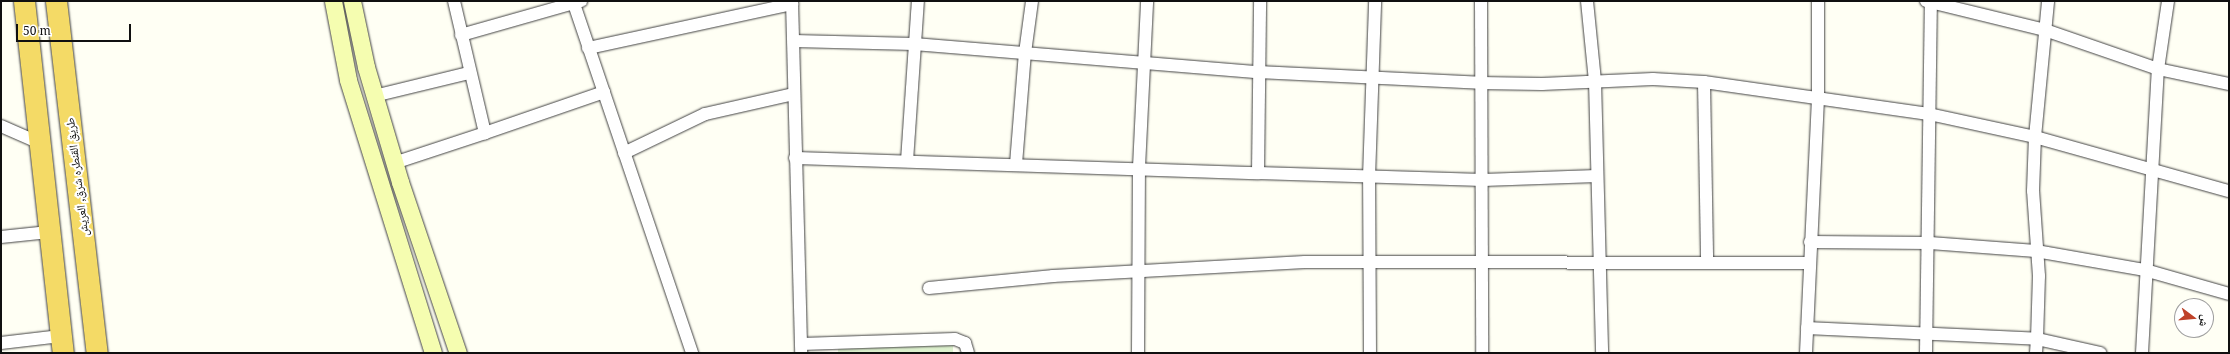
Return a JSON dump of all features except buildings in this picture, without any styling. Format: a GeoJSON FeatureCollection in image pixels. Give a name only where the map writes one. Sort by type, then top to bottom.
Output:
{"type":"FeatureCollection","features":[{"type":"Feature","properties":{"kind":"highway"},"geometry":{"type":"LineString","coordinates":[[24,1],[62,345]]}},
{"type":"Feature","properties":{"kind":"highway","name":"طريق القنطره شرق, العريش"},"geometry":{"type":"LineString","coordinates":[[56,1],[97,353]]}},
{"type":"Feature","properties":{"kind":"main road"},"geometry":{"type":"LineString","coordinates":[[333,1],[348,80],[433,353]]}},
{"type":"Feature","properties":{"kind":"main road"},"geometry":{"type":"LineString","coordinates":[[352,1],[374,96],[394,163],[458,353]]}},
{"type":"Feature","properties":{"kind":"main road"},"geometry":{"type":"LineString","coordinates":[[416,301],[438,293]]}},
{"type":"Feature","properties":{"kind":"street"},"geometry":{"type":"LineString","coordinates":[[454,1],[469,73],[485,133]]}},
{"type":"Feature","properties":{"kind":"street"},"geometry":{"type":"LineString","coordinates":[[907,161],[918,1]]}},
{"type":"Feature","properties":{"kind":"street"},"geometry":{"type":"LineString","coordinates":[[1016,164],[1025,53],[1032,1]]}},
{"type":"Feature","properties":{"kind":"street"},"geometry":{"type":"LineString","coordinates":[[1138,353],[1139,168],[1147,1]]}},
{"type":"Feature","properties":{"kind":"street"},"geometry":{"type":"LineString","coordinates":[[1258,173],[1260,1]]}},
{"type":"Feature","properties":{"kind":"street"},"geometry":{"type":"LineString","coordinates":[[1370,353],[1369,177],[1371,77],[1375,1]]}},
{"type":"Feature","properties":{"kind":"street"},"geometry":{"type":"LineString","coordinates":[[1481,1],[1480,83],[1484,262],[1482,353]]}},
{"type":"Feature","properties":{"kind":"street"},"geometry":{"type":"LineString","coordinates":[[1587,1],[1595,81],[1602,353]]}},
{"type":"Feature","properties":{"kind":"street"},"geometry":{"type":"LineString","coordinates":[[1806,353],[1810,242],[1818,100],[1818,1]]}},
{"type":"Feature","properties":{"kind":"street"},"geometry":{"type":"LineString","coordinates":[[1926,353],[1930,243],[1929,1],[2045,30],[2158,69],[2229,84]]}},
{"type":"Feature","properties":{"kind":"street"},"geometry":{"type":"LineString","coordinates":[[2036,353],[2039,276],[2036,251],[2034,191],[2035,137],[2048,1]]}},
{"type":"Feature","properties":{"kind":"street"},"geometry":{"type":"LineString","coordinates":[[2142,353],[2145,270],[2158,69],[2168,1]]}},
{"type":"Feature","properties":{"kind":"street"},"geometry":{"type":"LineString","coordinates":[[461,36],[576,2],[588,48],[692,353]]}},
{"type":"Feature","properties":{"kind":"street"},"geometry":{"type":"LineString","coordinates":[[588,48],[792,3],[801,348],[954,339],[965,343],[968,353]]}},
{"type":"Feature","properties":{"kind":"street"},"geometry":{"type":"LineString","coordinates":[[794,42],[914,44],[1258,72],[1480,83],[1653,79],[1704,82],[1818,100],[1929,114],[2035,137],[2229,191]]}},
{"type":"Feature","properties":{"kind":"street"},"geometry":{"type":"LineString","coordinates":[[374,96],[469,73]]}},
{"type":"Feature","properties":{"kind":"street"},"geometry":{"type":"LineString","coordinates":[[1704,82],[1707,262]]}},
{"type":"Feature","properties":{"kind":"street"},"geometry":{"type":"LineString","coordinates":[[394,163],[604,92]]}},
{"type":"Feature","properties":{"kind":"street"},"geometry":{"type":"LineString","coordinates":[[624,153],[705,114],[794,94]]}},
{"type":"Feature","properties":{"kind":"street"},"geometry":{"type":"LineString","coordinates":[[1,126],[40,143]]}},
{"type":"Feature","properties":{"kind":"street"},"geometry":{"type":"LineString","coordinates":[[795,158],[1483,180],[1597,176]]}},
{"type":"Feature","properties":{"kind":"street"},"geometry":{"type":"LineString","coordinates":[[1,237],[49,232]]}},
{"type":"Feature","properties":{"kind":"street"},"geometry":{"type":"LineString","coordinates":[[1810,242],[1930,243],[2036,251],[2145,270],[2229,294]]}},
{"type":"Feature","properties":{"kind":"street"},"geometry":{"type":"LineString","coordinates":[[929,288],[1139,270],[1370,262],[1599,264],[1707,262],[1810,263]]}},
{"type":"Feature","properties":{"kind":"street"},"geometry":{"type":"LineString","coordinates":[[1807,328],[2037,339],[2100,353]]}},
{"type":"Feature","properties":{"kind":"street"},"geometry":{"type":"LineString","coordinates":[[1,344],[62,345]]}},
{"type":"Feature","properties":{"kind":"green space"},"geometry":{"type":"Polygon","coordinates":[[[953,345],[953,353],[838,353],[838,348],[953,345]]]}}]}
